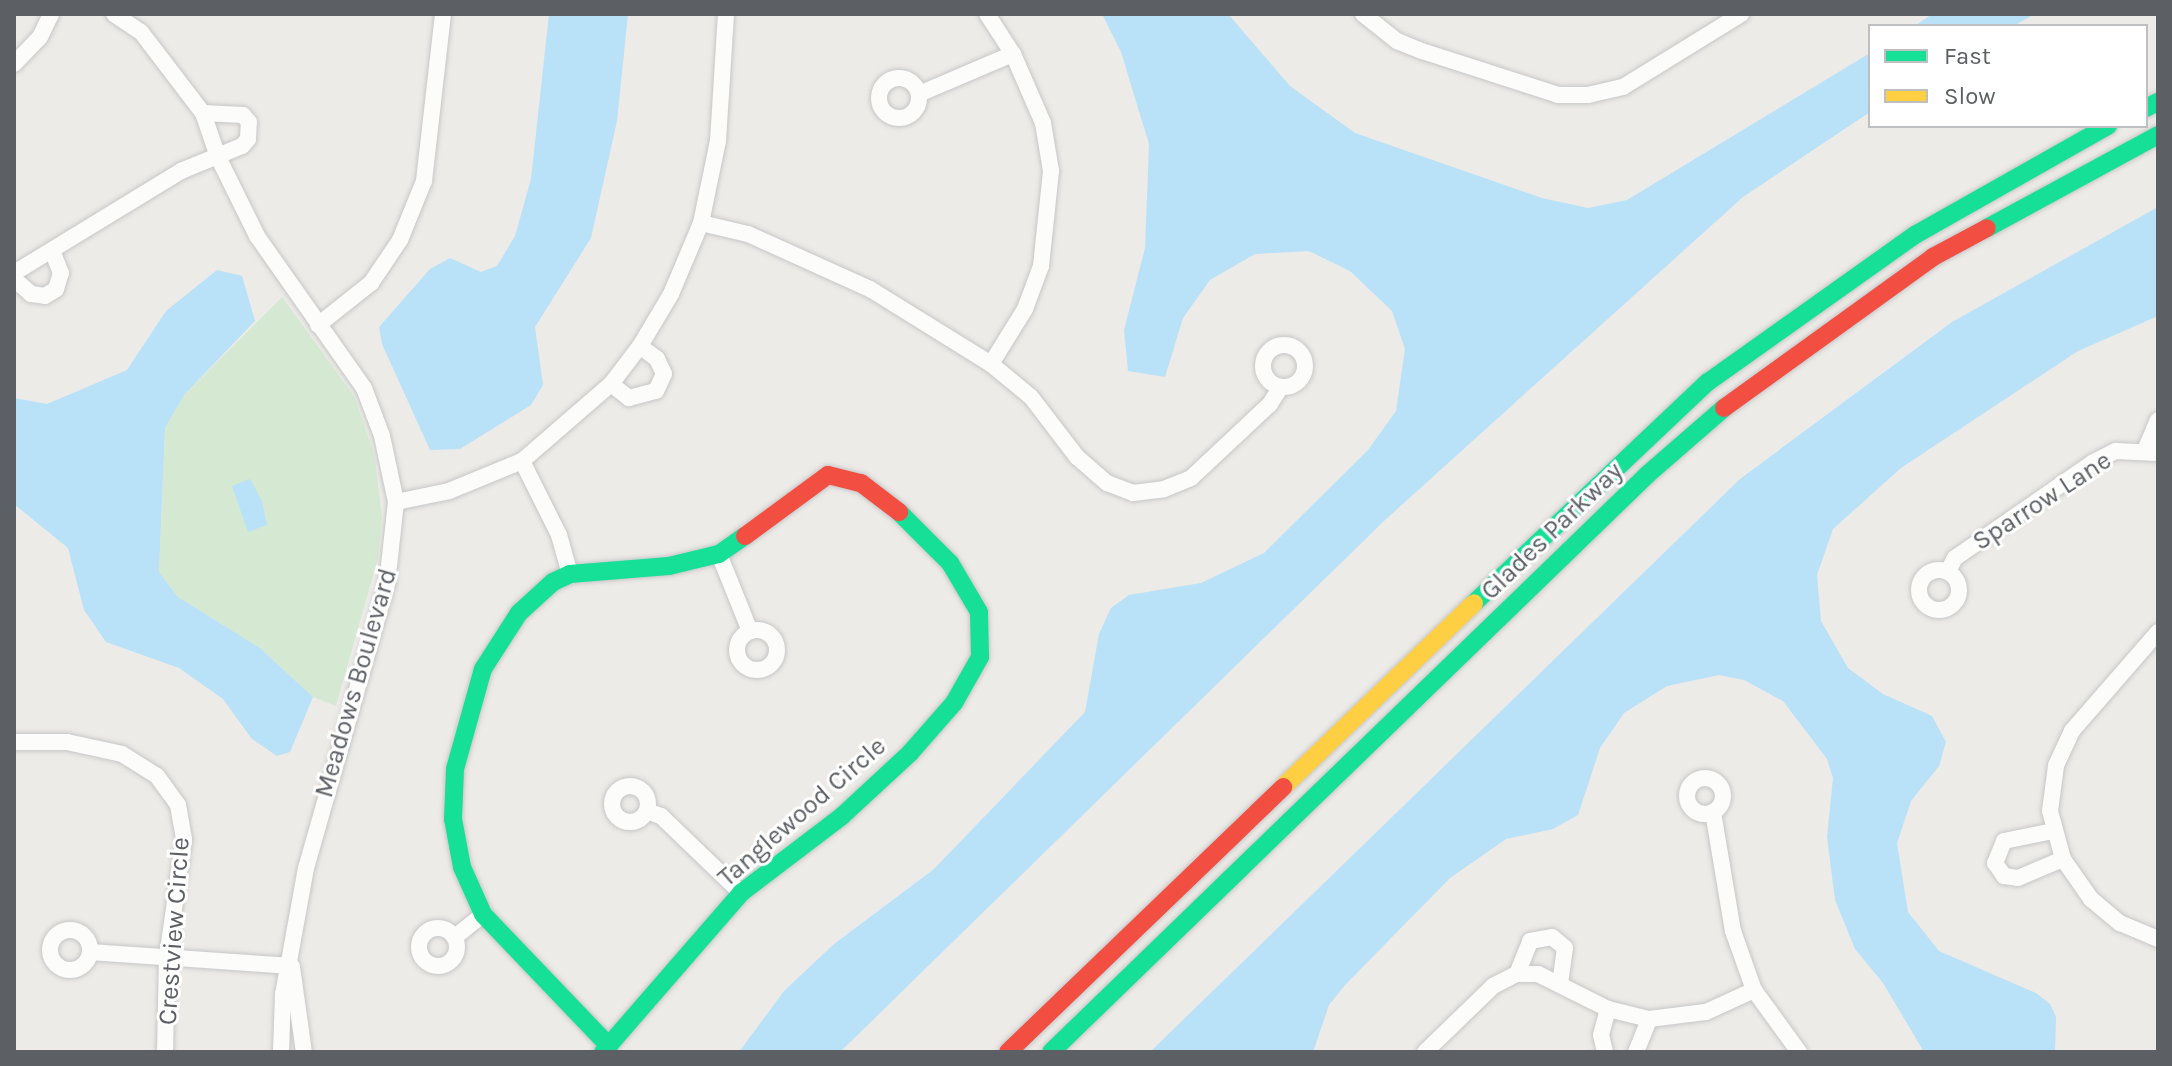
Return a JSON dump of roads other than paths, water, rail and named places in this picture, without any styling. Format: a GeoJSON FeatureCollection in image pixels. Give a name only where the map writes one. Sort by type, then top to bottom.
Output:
{"type":"FeatureCollection","features":[{"type":"Feature","properties":{"kind":"main road","name":"Glades Parkway"},"geometry":{"type":"LineString","coordinates":[[1008,1052],[1627,455],[1708,382],[1828,292],[1915,235],[2104,128]]}},
{"type":"Feature","properties":{"kind":"main road","name":"Glades Parkway"},"geometry":{"type":"LineString","coordinates":[[1051,1052],[1648,474],[1728,405],[1933,257],[2158,135]]}},
{"type":"Feature","properties":{"kind":"main road","name":"Tanglewood Circle"},"geometry":{"type":"LineString","coordinates":[[828,475],[861,483],[893,506],[950,563],[979,612],[980,657],[954,703],[910,753],[842,816],[741,893],[606,1049],[483,914],[462,867],[453,819],[455,769],[467,719],[498,642],[533,597],[570,574],[669,566],[719,554],[828,475]]}},
{"type":"Feature","properties":{"kind":"street"},"geometry":{"type":"LineString","coordinates":[[14,64],[40,37],[51,14]]}},
{"type":"Feature","properties":{"kind":"street","name":"Meadows Boulevard"},"geometry":{"type":"LineString","coordinates":[[114,14],[141,32],[203,113],[218,157],[257,236],[364,388],[382,436],[396,502],[387,584],[320,810],[292,966],[283,994],[281,1052]]}},
{"type":"Feature","properties":{"kind":"street"},"geometry":{"type":"LineString","coordinates":[[318,325],[371,283],[400,240],[420,193],[443,14]]}},
{"type":"Feature","properties":{"kind":"street"},"geometry":{"type":"LineString","coordinates":[[396,502],[449,491],[522,461],[611,384],[640,346],[671,294],[701,223],[718,141],[726,14]]}},
{"type":"Feature","properties":{"kind":"street"},"geometry":{"type":"LineString","coordinates":[[987,14],[1013,54],[1043,123],[1051,171],[1049,222],[1041,266],[1025,309],[991,364]]}},
{"type":"Feature","properties":{"kind":"street"},"geometry":{"type":"LineString","coordinates":[[1363,14],[1397,41],[1422,51],[1558,95],[1588,95],[1623,87],[1741,14]]}},
{"type":"Feature","properties":{"kind":"street"},"geometry":{"type":"LineString","coordinates":[[919,94],[1013,54]]}},
{"type":"Feature","properties":{"kind":"street"},"geometry":{"type":"LineString","coordinates":[[14,273],[53,253],[181,171],[242,146],[249,122],[233,111],[203,113]]}},
{"type":"Feature","properties":{"kind":"street"},"geometry":{"type":"LineString","coordinates":[[701,223],[748,234],[857,282],[991,364],[1031,397],[1077,457],[1107,483],[1133,493],[1164,489],[1191,478],[1270,404],[1280,388]]}},
{"type":"Feature","properties":{"kind":"street"},"geometry":{"type":"LineString","coordinates":[[14,279],[31,294],[45,296],[56,289],[61,273],[53,253]]}},
{"type":"Feature","properties":{"kind":"street"},"geometry":{"type":"LineString","coordinates":[[611,384],[629,398],[656,391],[664,374],[657,359],[640,346]]}},
{"type":"Feature","properties":{"kind":"street","name":"Sparrow Lane"},"geometry":{"type":"LineString","coordinates":[[1948,571],[1955,558],[2092,463],[2116,451],[2152,450],[2158,420]]}},
{"type":"Feature","properties":{"kind":"street"},"geometry":{"type":"LineString","coordinates":[[522,461],[559,535],[570,574]]}},
{"type":"Feature","properties":{"kind":"street"},"geometry":{"type":"LineString","coordinates":[[719,554],[750,631]]}},
{"type":"Feature","properties":{"kind":"street"},"geometry":{"type":"LineString","coordinates":[[2158,632],[2072,731],[2056,766],[2050,811],[2063,859],[2091,899],[2120,923],[2158,939]]}},
{"type":"Feature","properties":{"kind":"street","name":"Crestview Circle"},"geometry":{"type":"LineString","coordinates":[[14,742],[67,742],[122,754],[164,786],[178,805],[184,839],[167,957],[165,1052]]}},
{"type":"Feature","properties":{"kind":"street"},"geometry":{"type":"LineString","coordinates":[[647,811],[661,816],[741,893]]}},
{"type":"Feature","properties":{"kind":"street"},"geometry":{"type":"LineString","coordinates":[[1713,812],[1733,931],[1754,990],[1799,1052]]}},
{"type":"Feature","properties":{"kind":"street"},"geometry":{"type":"LineString","coordinates":[[2053,831],[2004,841],[1995,863],[2004,876],[2018,878],[2063,859]]}},
{"type":"Feature","properties":{"kind":"street"},"geometry":{"type":"LineString","coordinates":[[455,937],[483,914]]}},
{"type":"Feature","properties":{"kind":"street"},"geometry":{"type":"LineString","coordinates":[[1517,974],[1530,941],[1552,937],[1565,948],[1560,983]]}},
{"type":"Feature","properties":{"kind":"street"},"geometry":{"type":"LineString","coordinates":[[90,952],[292,966]]}},
{"type":"Feature","properties":{"kind":"street","name":"Meadows Boulevard"},"geometry":{"type":"LineString","coordinates":[[292,966],[304,1052]]}},
{"type":"Feature","properties":{"kind":"street"},"geometry":{"type":"LineString","coordinates":[[1425,1052],[1493,986],[1517,974],[1538,974],[1608,1009],[1649,1019],[1706,1012],[1754,990]]}},
{"type":"Feature","properties":{"kind":"street"},"geometry":{"type":"LineString","coordinates":[[1605,1052],[1601,1035],[1608,1009]]}},
{"type":"Feature","properties":{"kind":"street"},"geometry":{"type":"LineString","coordinates":[[1636,1052],[1649,1019]]}},
{"type":"Feature","properties":{"kind":"water"},"geometry":{"type":"Polygon","coordinates":[[[549,14],[628,14],[617,121],[591,238],[535,327],[543,385],[531,405],[460,449],[430,450],[382,344],[379,327],[430,269],[450,258],[481,272],[497,266],[515,236],[531,179],[549,14]]]}},
{"type":"Feature","properties":{"kind":"water"},"geometry":{"type":"Polygon","coordinates":[[[1102,14],[1228,14],[1290,86],[1355,133],[1542,198],[1588,208],[1627,200],[1868,54],[1868,113],[1743,197],[1385,520],[840,1052],[739,1052],[784,991],[834,944],[934,869],[1085,712],[1099,634],[1111,608],[1129,595],[1201,583],[1264,553],[1368,450],[1396,411],[1405,349],[1392,311],[1350,271],[1309,251],[1255,254],[1210,280],[1183,318],[1165,377],[1128,371],[1124,330],[1145,248],[1149,144],[1121,52],[1102,14]]]}},
{"type":"Feature","properties":{"kind":"water"},"geometry":{"type":"Polygon","coordinates":[[[1932,14],[2035,14],[2017,24],[1918,24],[1932,14]]]}},
{"type":"Feature","properties":{"kind":"water"},"geometry":{"type":"Polygon","coordinates":[[[2158,207],[2158,316],[2078,351],[1901,468],[1833,529],[1817,575],[1821,621],[1848,668],[1883,694],[1932,716],[1946,742],[1939,766],[1911,801],[1897,843],[1908,912],[1939,951],[2036,993],[2050,1004],[2056,1017],[2055,1052],[1924,1052],[1883,983],[1855,949],[1835,900],[1827,837],[1833,778],[1827,759],[1783,701],[1744,680],[1719,675],[1667,686],[1624,713],[1600,748],[1578,815],[1553,829],[1506,839],[1450,878],[1329,1005],[1313,1052],[1150,1052],[1740,479],[1952,322],[2158,207]]]}},
{"type":"Feature","properties":{"kind":"water"},"geometry":{"type":"Polygon","coordinates":[[[217,270],[242,276],[255,321],[184,395],[165,428],[159,572],[178,597],[260,648],[313,697],[290,752],[277,756],[252,739],[223,699],[179,668],[106,642],[84,610],[68,548],[14,504],[14,398],[47,404],[127,370],[166,311],[217,270]]]}},
{"type":"Feature","properties":{"kind":"water"},"geometry":{"type":"Polygon","coordinates":[[[250,479],[262,501],[267,525],[248,532],[232,486],[250,479]]]}}]}
